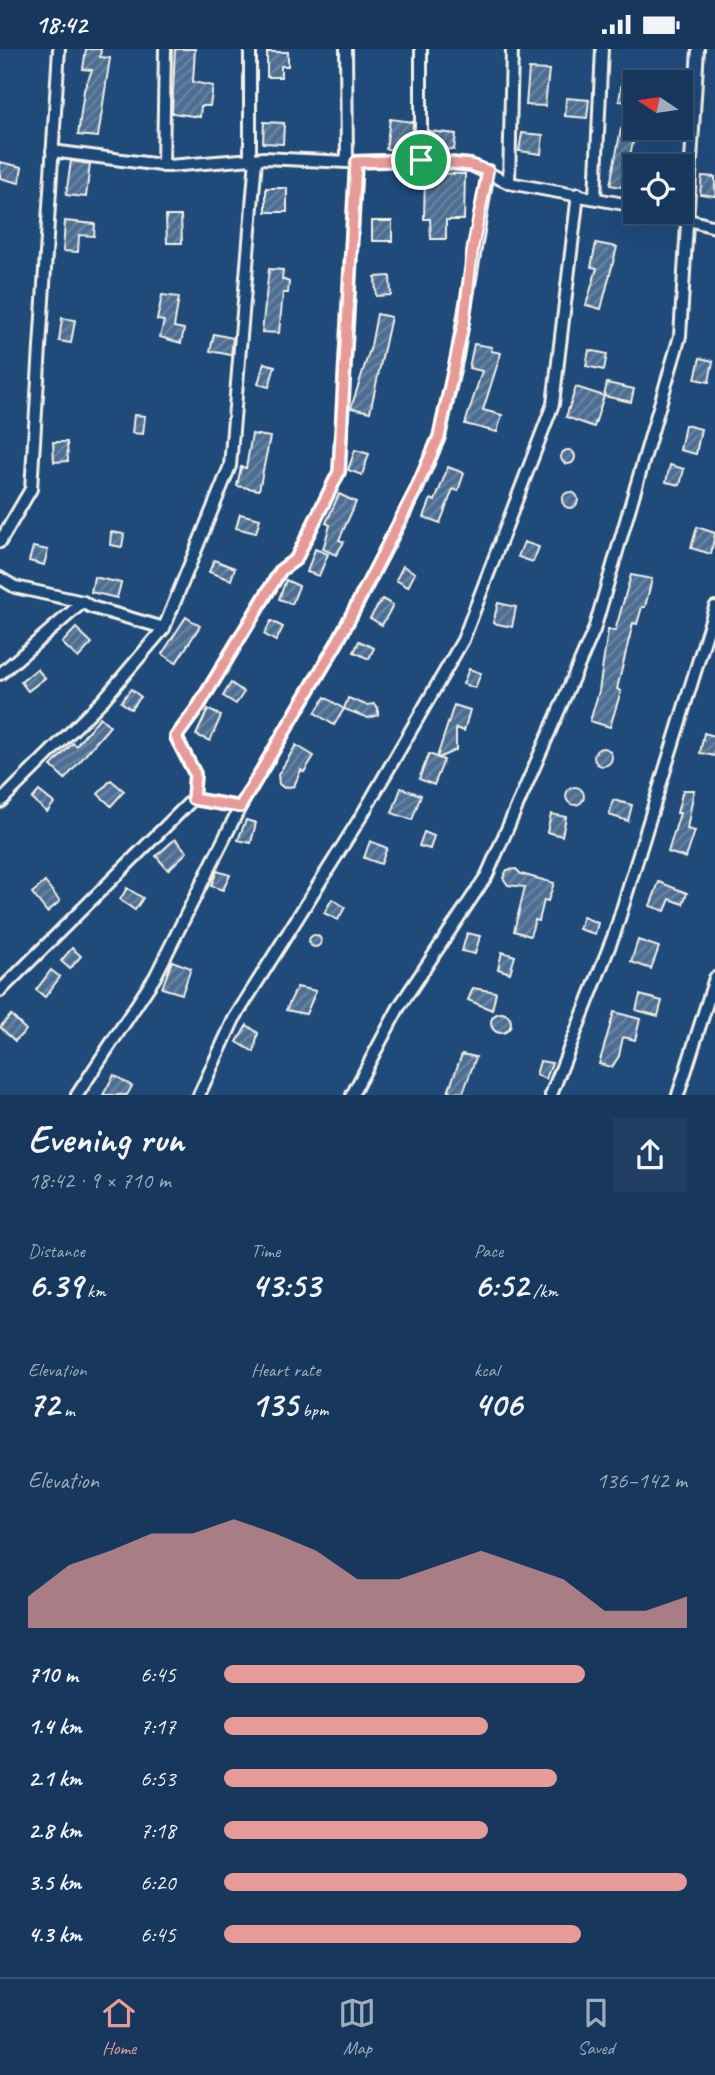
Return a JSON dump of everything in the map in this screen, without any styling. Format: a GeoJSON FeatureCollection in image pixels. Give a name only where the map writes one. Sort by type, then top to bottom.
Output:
{"type":"FeatureCollection","features":[{"type":"Feature","properties":{"kind":"street"},"geometry":{"type":"LineString","coordinates":[[0,542],[31,489],[58,49]]}},
{"type":"Feature","properties":{"kind":"street"},"geometry":{"type":"LineString","coordinates":[[163,166],[165,49]]}},
{"type":"Feature","properties":{"kind":"street"},"geometry":{"type":"LineString","coordinates":[[0,802],[103,700],[164,628],[230,466],[253,159],[250,49]]}},
{"type":"Feature","properties":{"kind":"street"},"geometry":{"type":"LineString","coordinates":[[0,991],[193,799],[195,774],[176,737],[198,707],[281,570],[296,559],[339,472],[352,162],[346,49]]}},
{"type":"Feature","properties":{"kind":"street"},"geometry":{"type":"LineString","coordinates":[[421,49],[421,160]]}},
{"type":"Feature","properties":{"kind":"street"},"geometry":{"type":"LineString","coordinates":[[509,183],[512,49]]}},
{"type":"Feature","properties":{"kind":"street"},"geometry":{"type":"LineString","coordinates":[[595,197],[602,49]]}},
{"type":"Feature","properties":{"kind":"street"},"geometry":{"type":"LineString","coordinates":[[692,154],[698,49]]}},
{"type":"Feature","properties":{"kind":"street"},"geometry":{"type":"LineString","coordinates":[[52,151],[163,166],[253,159],[352,162],[421,160],[471,165],[509,183],[623,203]]}},
{"type":"Feature","properties":{"kind":"street"},"geometry":{"type":"LineString","coordinates":[[77,1095],[155,977],[240,807],[337,643],[410,502],[439,437],[464,321],[473,246],[488,171]]}},
{"type":"Feature","properties":{"kind":"street"},"geometry":{"type":"LineString","coordinates":[[199,1095],[234,1019],[362,815],[464,639],[553,404],[578,194]]}},
{"type":"Feature","properties":{"kind":"street"},"geometry":{"type":"LineString","coordinates":[[693,220],[715,227]]}},
{"type":"Feature","properties":{"kind":"street"},"geometry":{"type":"LineString","coordinates":[[352,1095],[399,1007],[487,875],[594,630],[680,336],[688,224]]}},
{"type":"Feature","properties":{"kind":"street"},"geometry":{"type":"LineString","coordinates":[[0,578],[15,587],[83,602],[91,607],[164,628]]}},
{"type":"Feature","properties":{"kind":"street"},"geometry":{"type":"LineString","coordinates":[[0,674],[83,602]]}},
{"type":"Feature","properties":{"kind":"street"},"geometry":{"type":"LineString","coordinates":[[551,1095],[615,933],[715,607]]}},
{"type":"Feature","properties":{"kind":"street"},"geometry":{"type":"LineString","coordinates":[[193,799],[240,807]]}},
{"type":"Feature","properties":{"kind":"street"},"geometry":{"type":"LineString","coordinates":[[678,1095],[715,978]]}},
{"type":"Feature","properties":{"kind":"building"},"geometry":{"type":"Polygon","coordinates":[[[86,49],[101,49],[100,57],[110,58],[98,137],[78,135],[84,90],[92,70],[83,69],[86,49]]]}},
{"type":"Feature","properties":{"kind":"building"},"geometry":{"type":"Polygon","coordinates":[[[175,49],[195,49],[193,82],[213,86],[210,106],[201,106],[200,117],[172,113],[175,49]]]}},
{"type":"Feature","properties":{"kind":"building"},"geometry":{"type":"Polygon","coordinates":[[[267,52],[288,52],[288,66],[281,66],[281,77],[267,77],[267,52]]]}},
{"type":"Feature","properties":{"kind":"building"},"geometry":{"type":"Polygon","coordinates":[[[529,69],[549,70],[545,106],[526,105],[529,69]]]}},
{"type":"Feature","properties":{"kind":"building"},"geometry":{"type":"Polygon","coordinates":[[[623,74],[623,102],[619,101],[623,74]]]}},
{"type":"Feature","properties":{"kind":"building"},"geometry":{"type":"Polygon","coordinates":[[[566,98],[589,100],[587,118],[565,116],[566,98]]]}},
{"type":"Feature","properties":{"kind":"building"},"geometry":{"type":"Polygon","coordinates":[[[390,119],[413,122],[411,152],[386,149],[390,119]]]}},
{"type":"Feature","properties":{"kind":"building"},"geometry":{"type":"Polygon","coordinates":[[[264,122],[284,123],[283,144],[263,143],[264,122]]]}},
{"type":"Feature","properties":{"kind":"building"},"geometry":{"type":"Polygon","coordinates":[[[623,129],[623,140],[634,140],[630,154],[623,154],[623,187],[610,185],[623,129]]]}},
{"type":"Feature","properties":{"kind":"building"},"geometry":{"type":"Polygon","coordinates":[[[429,131],[456,134],[454,150],[429,147],[429,131]]]}},
{"type":"Feature","properties":{"kind":"building"},"geometry":{"type":"Polygon","coordinates":[[[522,133],[543,135],[541,154],[519,151],[522,133]]]}},
{"type":"Feature","properties":{"kind":"building"},"geometry":{"type":"Polygon","coordinates":[[[71,161],[90,164],[86,197],[66,195],[71,161]]]}},
{"type":"Feature","properties":{"kind":"building"},"geometry":{"type":"Polygon","coordinates":[[[0,162],[22,167],[19,183],[0,178],[0,162]]]}},
{"type":"Feature","properties":{"kind":"building"},"geometry":{"type":"Polygon","coordinates":[[[425,173],[465,174],[464,220],[446,220],[446,239],[431,239],[430,219],[424,219],[425,173]]]}},
{"type":"Feature","properties":{"kind":"building"},"geometry":{"type":"Polygon","coordinates":[[[702,176],[715,177],[715,196],[700,194],[702,176]]]}},
{"type":"Feature","properties":{"kind":"building"},"geometry":{"type":"Polygon","coordinates":[[[266,188],[287,188],[287,212],[266,212],[266,188]]]}},
{"type":"Feature","properties":{"kind":"building"},"geometry":{"type":"Polygon","coordinates":[[[166,216],[181,216],[182,243],[167,243],[166,216]]]}},
{"type":"Feature","properties":{"kind":"building"},"geometry":{"type":"Polygon","coordinates":[[[65,221],[95,224],[94,236],[79,235],[78,252],[63,251],[65,221]]]}},
{"type":"Feature","properties":{"kind":"building"},"geometry":{"type":"Polygon","coordinates":[[[372,221],[392,221],[392,241],[372,241],[372,221]]]}},
{"type":"Feature","properties":{"kind":"building"},"geometry":{"type":"Polygon","coordinates":[[[596,243],[617,247],[601,309],[586,305],[597,268],[591,267],[596,243]]]}},
{"type":"Feature","properties":{"kind":"building"},"geometry":{"type":"Polygon","coordinates":[[[269,269],[283,270],[282,279],[289,282],[288,293],[283,293],[279,333],[262,332],[269,269]]]}},
{"type":"Feature","properties":{"kind":"building"},"geometry":{"type":"Polygon","coordinates":[[[390,276],[391,295],[376,296],[375,277],[390,276]]]}},
{"type":"Feature","properties":{"kind":"building"},"geometry":{"type":"Polygon","coordinates":[[[162,295],[179,297],[174,327],[184,329],[181,343],[160,337],[164,321],[157,320],[162,295]]]}},
{"type":"Feature","properties":{"kind":"building"},"geometry":{"type":"Polygon","coordinates":[[[377,314],[391,317],[370,412],[351,408],[371,346],[377,314]]]}},
{"type":"Feature","properties":{"kind":"building"},"geometry":{"type":"Polygon","coordinates":[[[62,318],[75,320],[71,343],[59,341],[62,318]]]}},
{"type":"Feature","properties":{"kind":"building"},"geometry":{"type":"Polygon","coordinates":[[[214,334],[233,338],[231,355],[210,351],[214,334]]]}},
{"type":"Feature","properties":{"kind":"building"},"geometry":{"type":"Polygon","coordinates":[[[474,344],[492,347],[491,351],[501,353],[483,410],[502,415],[497,432],[465,424],[482,371],[469,368],[474,344]]]}},
{"type":"Feature","properties":{"kind":"building"},"geometry":{"type":"Polygon","coordinates":[[[589,350],[607,354],[604,370],[586,366],[589,350]]]}},
{"type":"Feature","properties":{"kind":"building"},"geometry":{"type":"Polygon","coordinates":[[[700,358],[713,361],[709,382],[695,379],[700,358]]]}},
{"type":"Feature","properties":{"kind":"building"},"geometry":{"type":"Polygon","coordinates":[[[264,363],[275,366],[269,387],[258,384],[264,363]]]}},
{"type":"Feature","properties":{"kind":"building"},"geometry":{"type":"Polygon","coordinates":[[[607,383],[634,389],[631,402],[604,396],[607,383]]]}},
{"type":"Feature","properties":{"kind":"building"},"geometry":{"type":"Polygon","coordinates":[[[576,387],[604,396],[594,427],[566,417],[576,387]]]}},
{"type":"Feature","properties":{"kind":"building"},"geometry":{"type":"Polygon","coordinates":[[[134,415],[145,416],[143,434],[132,433],[134,415]]]}},
{"type":"Feature","properties":{"kind":"building"},"geometry":{"type":"Polygon","coordinates":[[[685,425],[701,429],[696,454],[680,450],[685,425]]]}},
{"type":"Feature","properties":{"kind":"building"},"geometry":{"type":"Polygon","coordinates":[[[252,434],[270,437],[259,490],[237,486],[241,467],[246,468],[252,434]]]}},
{"type":"Feature","properties":{"kind":"building"},"geometry":{"type":"Polygon","coordinates":[[[53,442],[67,442],[68,461],[54,462],[53,442]]]}},
{"type":"Feature","properties":{"kind":"building"},"geometry":{"type":"Polygon","coordinates":[[[355,450],[369,454],[362,475],[348,470],[355,450]]]}},
{"type":"Feature","properties":{"kind":"building"},"geometry":{"type":"Polygon","coordinates":[[[565,450],[571,450],[575,457],[571,464],[565,464],[561,460],[561,454],[565,450]]]}},
{"type":"Feature","properties":{"kind":"building"},"geometry":{"type":"Polygon","coordinates":[[[670,465],[684,469],[680,485],[666,482],[670,465]]]}},
{"type":"Feature","properties":{"kind":"building"},"geometry":{"type":"Polygon","coordinates":[[[448,467],[464,473],[458,491],[453,489],[440,523],[424,517],[431,499],[435,501],[448,467]]]}},
{"type":"Feature","properties":{"kind":"building"},"geometry":{"type":"Polygon","coordinates":[[[567,492],[573,492],[578,500],[576,506],[567,508],[562,503],[562,497],[567,492]]]}},
{"type":"Feature","properties":{"kind":"building"},"geometry":{"type":"Polygon","coordinates":[[[339,494],[356,502],[339,540],[344,542],[336,555],[323,549],[330,525],[326,523],[339,494]]]}},
{"type":"Feature","properties":{"kind":"building"},"geometry":{"type":"Polygon","coordinates":[[[240,514],[260,519],[256,533],[236,528],[240,514]]]}},
{"type":"Feature","properties":{"kind":"building"},"geometry":{"type":"Polygon","coordinates":[[[697,527],[715,533],[711,554],[691,548],[697,527]]]}},
{"type":"Feature","properties":{"kind":"building"},"geometry":{"type":"Polygon","coordinates":[[[111,532],[124,534],[122,547],[110,545],[111,532]]]}},
{"type":"Feature","properties":{"kind":"building"},"geometry":{"type":"Polygon","coordinates":[[[524,542],[539,547],[533,562],[518,557],[524,542]]]}},
{"type":"Feature","properties":{"kind":"building"},"geometry":{"type":"Polygon","coordinates":[[[33,547],[48,550],[44,565],[29,561],[33,547]]]}},
{"type":"Feature","properties":{"kind":"building"},"geometry":{"type":"Polygon","coordinates":[[[315,549],[328,554],[319,576],[307,572],[315,549]]]}},
{"type":"Feature","properties":{"kind":"building"},"geometry":{"type":"Polygon","coordinates":[[[214,560],[235,568],[231,580],[209,572],[214,560]]]}},
{"type":"Feature","properties":{"kind":"building"},"geometry":{"type":"Polygon","coordinates":[[[403,566],[415,573],[408,587],[396,580],[403,566]]]}},
{"type":"Feature","properties":{"kind":"building"},"geometry":{"type":"Polygon","coordinates":[[[631,575],[652,579],[645,607],[642,607],[637,624],[633,623],[617,689],[621,691],[610,727],[590,721],[599,691],[608,630],[615,631],[631,575]]]}},
{"type":"Feature","properties":{"kind":"building"},"geometry":{"type":"Polygon","coordinates":[[[94,577],[121,583],[117,598],[91,592],[94,577]]]}},
{"type":"Feature","properties":{"kind":"building"},"geometry":{"type":"Polygon","coordinates":[[[286,580],[299,586],[292,604],[279,599],[286,580]]]}},
{"type":"Feature","properties":{"kind":"building"},"geometry":{"type":"Polygon","coordinates":[[[382,599],[393,605],[382,625],[370,618],[382,599]]]}},
{"type":"Feature","properties":{"kind":"building"},"geometry":{"type":"Polygon","coordinates":[[[498,603],[516,607],[512,627],[493,623],[498,603]]]}},
{"type":"Feature","properties":{"kind":"building"},"geometry":{"type":"Polygon","coordinates":[[[186,617],[200,626],[176,663],[162,654],[186,617]]]}},
{"type":"Feature","properties":{"kind":"building"},"geometry":{"type":"Polygon","coordinates":[[[271,621],[283,627],[276,641],[264,634],[271,621]]]}},
{"type":"Feature","properties":{"kind":"building"},"geometry":{"type":"Polygon","coordinates":[[[76,628],[92,643],[78,658],[62,643],[76,628]]]}},
{"type":"Feature","properties":{"kind":"building"},"geometry":{"type":"Polygon","coordinates":[[[359,641],[374,648],[369,659],[354,652],[359,641]]]}},
{"type":"Feature","properties":{"kind":"building"},"geometry":{"type":"Polygon","coordinates":[[[37,669],[45,678],[28,691],[21,682],[37,669]]]}},
{"type":"Feature","properties":{"kind":"building"},"geometry":{"type":"Polygon","coordinates":[[[469,669],[481,673],[475,688],[463,684],[469,669]]]}},
{"type":"Feature","properties":{"kind":"building"},"geometry":{"type":"Polygon","coordinates":[[[231,683],[244,692],[236,704],[223,696],[231,683]]]}},
{"type":"Feature","properties":{"kind":"building"},"geometry":{"type":"Polygon","coordinates":[[[131,689],[141,697],[131,709],[121,702],[131,689]]]}},
{"type":"Feature","properties":{"kind":"building"},"geometry":{"type":"Polygon","coordinates":[[[325,697],[344,709],[334,725],[315,713],[325,697]]]}},
{"type":"Feature","properties":{"kind":"building"},"geometry":{"type":"Polygon","coordinates":[[[348,698],[366,705],[374,704],[378,708],[378,715],[368,718],[344,709],[348,698]]]}},
{"type":"Feature","properties":{"kind":"building"},"geometry":{"type":"Polygon","coordinates":[[[454,705],[470,710],[464,731],[456,728],[456,750],[438,758],[444,760],[434,785],[419,779],[429,754],[437,757],[454,705]]]}},
{"type":"Feature","properties":{"kind":"building"},"geometry":{"type":"Polygon","coordinates":[[[208,709],[221,716],[210,741],[196,735],[208,709]]]}},
{"type":"Feature","properties":{"kind":"building"},"geometry":{"type":"Polygon","coordinates":[[[100,717],[110,726],[65,779],[51,766],[73,743],[76,746],[100,717]]]}},
{"type":"Feature","properties":{"kind":"building"},"geometry":{"type":"Polygon","coordinates":[[[704,733],[715,736],[715,756],[700,753],[704,733]]]}},
{"type":"Feature","properties":{"kind":"building"},"geometry":{"type":"Polygon","coordinates":[[[296,745],[314,756],[304,772],[301,770],[294,786],[284,788],[279,784],[278,775],[296,745]]]}},
{"type":"Feature","properties":{"kind":"building"},"geometry":{"type":"Polygon","coordinates":[[[603,748],[609,751],[612,757],[609,763],[603,766],[597,763],[594,757],[597,751],[603,748]]]}},
{"type":"Feature","properties":{"kind":"building"},"geometry":{"type":"Polygon","coordinates":[[[111,780],[124,791],[111,806],[98,794],[111,780]]]}},
{"type":"Feature","properties":{"kind":"building"},"geometry":{"type":"Polygon","coordinates":[[[575,787],[581,790],[584,796],[581,802],[575,805],[569,802],[566,796],[569,790],[575,787]]]}},
{"type":"Feature","properties":{"kind":"building"},"geometry":{"type":"Polygon","coordinates":[[[401,788],[421,795],[412,820],[392,813],[401,788]]]}},
{"type":"Feature","properties":{"kind":"building"},"geometry":{"type":"Polygon","coordinates":[[[683,790],[694,790],[687,829],[695,831],[686,858],[668,852],[680,813],[677,813],[683,790]]]}},
{"type":"Feature","properties":{"kind":"building"},"geometry":{"type":"Polygon","coordinates":[[[39,791],[54,803],[47,812],[32,799],[39,791]]]}},
{"type":"Feature","properties":{"kind":"building"},"geometry":{"type":"Polygon","coordinates":[[[613,800],[632,805],[628,821],[609,815],[613,800]]]}},
{"type":"Feature","properties":{"kind":"building"},"geometry":{"type":"Polygon","coordinates":[[[551,814],[566,817],[562,836],[547,832],[551,814]]]}},
{"type":"Feature","properties":{"kind":"building"},"geometry":{"type":"Polygon","coordinates":[[[246,820],[256,823],[251,843],[238,840],[246,820]]]}},
{"type":"Feature","properties":{"kind":"building"},"geometry":{"type":"Polygon","coordinates":[[[424,832],[434,836],[430,849],[419,846],[424,832]]]}},
{"type":"Feature","properties":{"kind":"building"},"geometry":{"type":"Polygon","coordinates":[[[175,839],[187,852],[168,870],[156,856],[175,839]]]}},
{"type":"Feature","properties":{"kind":"building"},"geometry":{"type":"Polygon","coordinates":[[[370,841],[387,848],[381,864],[364,858],[370,841]]]}},
{"type":"Feature","properties":{"kind":"building"},"geometry":{"type":"Polygon","coordinates":[[[516,869],[521,874],[554,883],[530,936],[514,931],[525,887],[508,885],[503,878],[507,870],[516,869]]]}},
{"type":"Feature","properties":{"kind":"building"},"geometry":{"type":"Polygon","coordinates":[[[217,871],[230,875],[223,890],[211,886],[217,871]]]}},
{"type":"Feature","properties":{"kind":"building"},"geometry":{"type":"Polygon","coordinates":[[[45,882],[60,901],[47,912],[32,893],[45,882]]]}},
{"type":"Feature","properties":{"kind":"building"},"geometry":{"type":"Polygon","coordinates":[[[659,882],[687,893],[683,904],[670,899],[665,911],[650,906],[659,882]]]}},
{"type":"Feature","properties":{"kind":"building"},"geometry":{"type":"Polygon","coordinates":[[[127,888],[143,898],[135,910],[120,900],[127,888]]]}},
{"type":"Feature","properties":{"kind":"building"},"geometry":{"type":"Polygon","coordinates":[[[332,899],[345,907],[338,920],[324,913],[332,899]]]}},
{"type":"Feature","properties":{"kind":"building"},"geometry":{"type":"Polygon","coordinates":[[[583,917],[598,923],[595,934],[579,929],[583,917]]]}},
{"type":"Feature","properties":{"kind":"building"},"geometry":{"type":"Polygon","coordinates":[[[467,933],[480,936],[475,954],[462,951],[467,933]]]}},
{"type":"Feature","properties":{"kind":"building"},"geometry":{"type":"Polygon","coordinates":[[[315,935],[321,941],[315,947],[309,941],[315,935]]]}},
{"type":"Feature","properties":{"kind":"building"},"geometry":{"type":"Polygon","coordinates":[[[638,940],[659,947],[651,969],[631,962],[638,940]]]}},
{"type":"Feature","properties":{"kind":"building"},"geometry":{"type":"Polygon","coordinates":[[[72,948],[81,956],[70,969],[61,961],[72,948]]]}},
{"type":"Feature","properties":{"kind":"building"},"geometry":{"type":"Polygon","coordinates":[[[502,952],[515,956],[510,973],[498,969],[502,952]]]}},
{"type":"Feature","properties":{"kind":"building"},"geometry":{"type":"Polygon","coordinates":[[[172,961],[191,968],[182,994],[162,988],[172,961]]]}},
{"type":"Feature","properties":{"kind":"building"},"geometry":{"type":"Polygon","coordinates":[[[51,970],[60,977],[45,997],[36,990],[51,970]]]}},
{"type":"Feature","properties":{"kind":"building"},"geometry":{"type":"Polygon","coordinates":[[[297,987],[316,991],[306,1014],[286,1010],[297,987]]]}},
{"type":"Feature","properties":{"kind":"building"},"geometry":{"type":"Polygon","coordinates":[[[473,988],[496,992],[492,1010],[468,1000],[473,988]]]}},
{"type":"Feature","properties":{"kind":"building"},"geometry":{"type":"Polygon","coordinates":[[[640,995],[662,1001],[658,1016],[636,1010],[640,995]]]}},
{"type":"Feature","properties":{"kind":"building"},"geometry":{"type":"Polygon","coordinates":[[[614,1012],[640,1019],[635,1040],[623,1037],[619,1056],[612,1067],[599,1064],[614,1012]]]}},
{"type":"Feature","properties":{"kind":"building"},"geometry":{"type":"Polygon","coordinates":[[[501,1013],[508,1016],[511,1023],[508,1030],[501,1033],[494,1030],[491,1023],[494,1016],[501,1013]]]}},
{"type":"Feature","properties":{"kind":"building"},"geometry":{"type":"Polygon","coordinates":[[[11,1015],[26,1030],[15,1041],[0,1027],[11,1015]]]}},
{"type":"Feature","properties":{"kind":"building"},"geometry":{"type":"Polygon","coordinates":[[[247,1025],[258,1033],[254,1052],[237,1042],[247,1025]]]}},
{"type":"Feature","properties":{"kind":"building"},"geometry":{"type":"Polygon","coordinates":[[[462,1054],[476,1057],[463,1093],[448,1092],[462,1054]]]}},
{"type":"Feature","properties":{"kind":"building"},"geometry":{"type":"Polygon","coordinates":[[[540,1061],[552,1063],[546,1079],[536,1075],[540,1061]]]}},
{"type":"Feature","properties":{"kind":"building"},"geometry":{"type":"Polygon","coordinates":[[[114,1075],[132,1086],[127,1095],[103,1095],[114,1075]]]}},
{"type":"Feature","properties":{"kind":"route"},"geometry":{"type":"LineString","coordinates":[[421,160],[471,165],[488,171],[473,246],[464,321],[439,437],[415,491],[337,643],[240,807],[193,799],[195,774],[176,737],[198,707],[281,570],[296,559],[339,472],[356,162],[421,160]]}}]}
